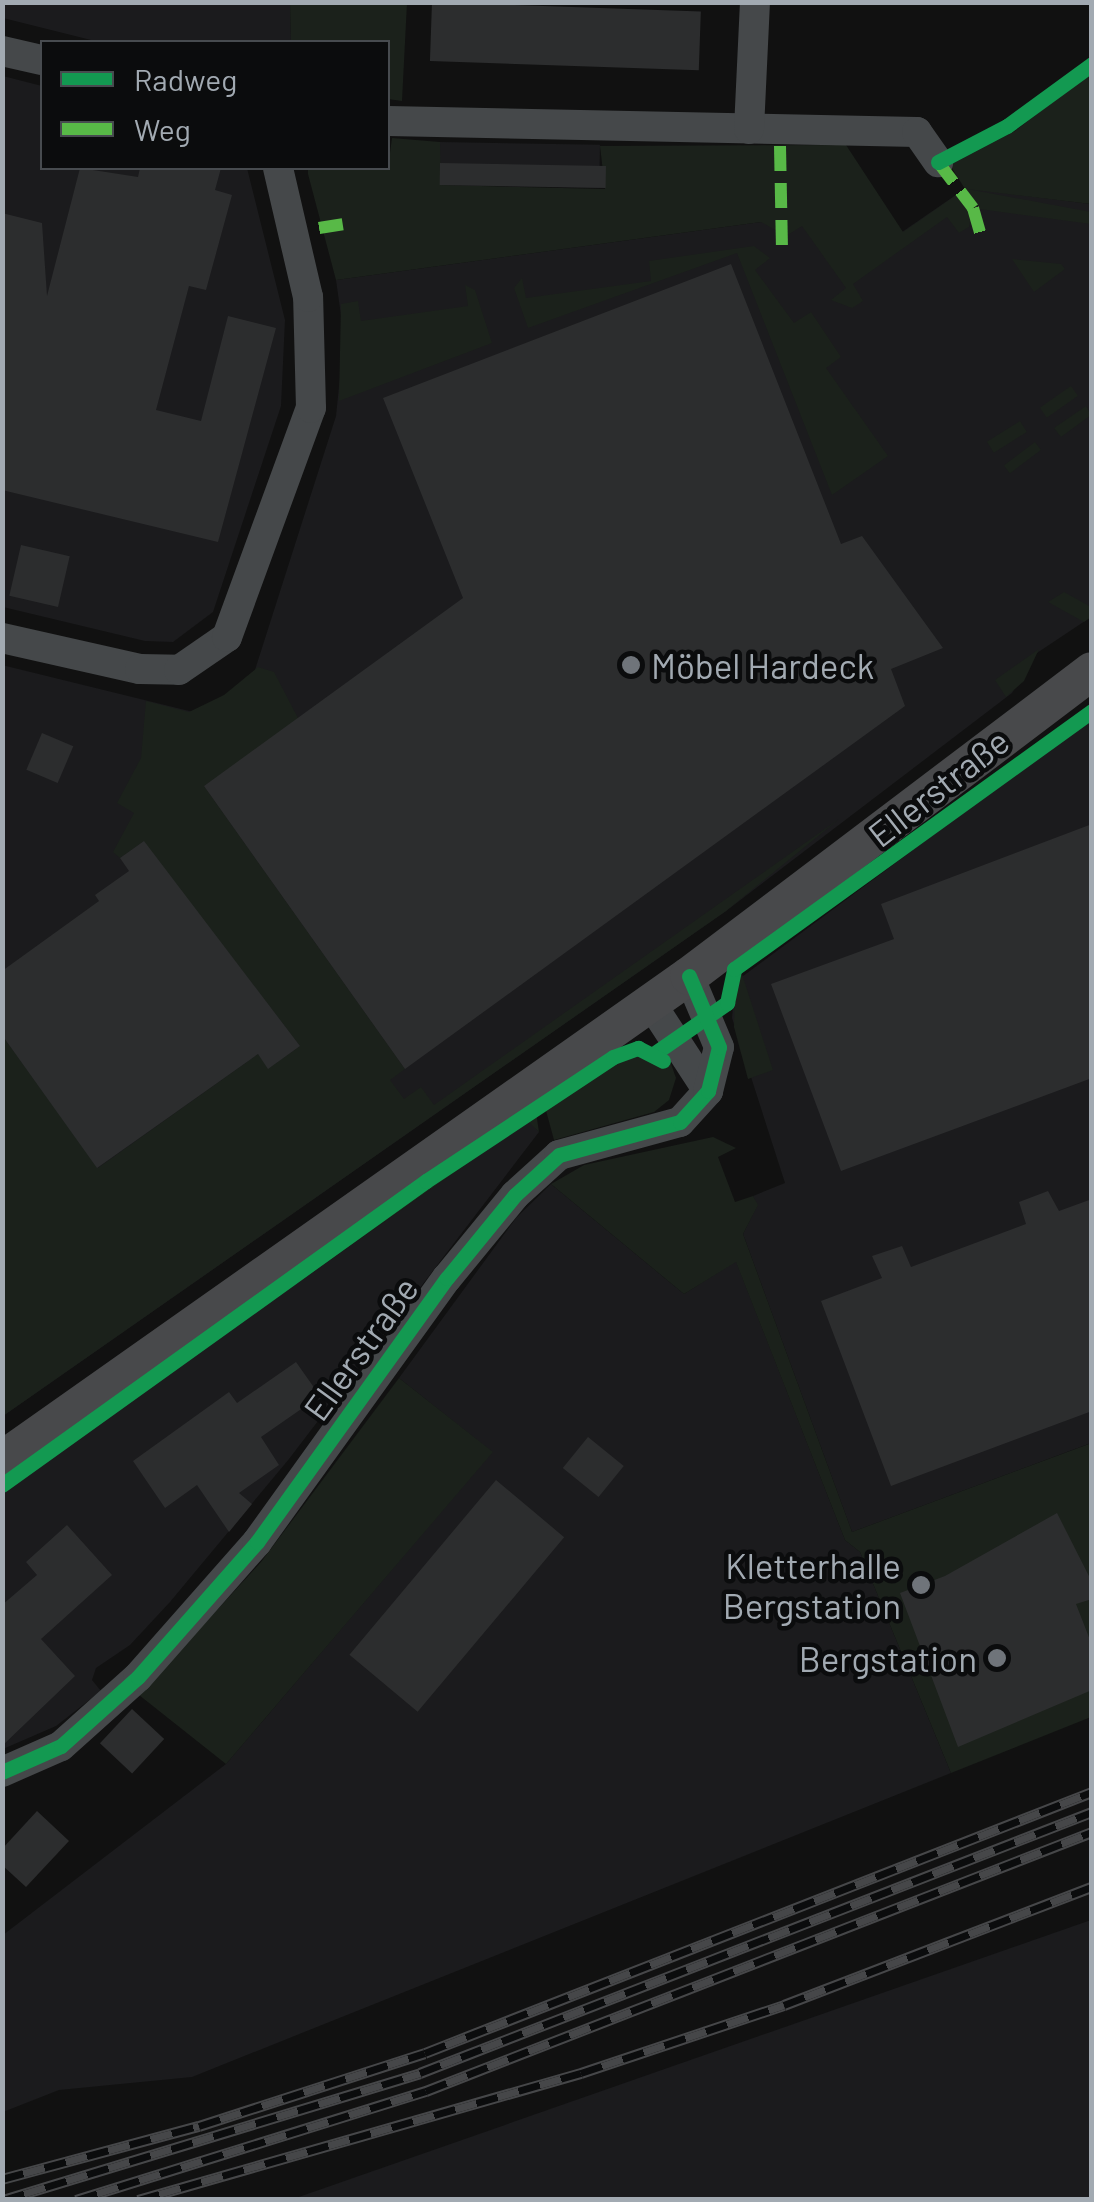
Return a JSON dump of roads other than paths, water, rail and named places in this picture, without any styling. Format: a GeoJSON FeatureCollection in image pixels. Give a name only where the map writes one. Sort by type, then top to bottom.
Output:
{"type":"FeatureCollection","features":[{"type":"Feature","properties":{"kind":"main road","name":"Ellerstraße"},"geometry":{"type":"LineString","coordinates":[[2,1460],[688,976],[1092,671]]}},
{"type":"Feature","properties":{"kind":"street"},"geometry":{"type":"LineString","coordinates":[[749,129],[754,2]]}},
{"type":"Feature","properties":{"kind":"street"},"geometry":{"type":"LineString","coordinates":[[2,50],[40,60]]}},
{"type":"Feature","properties":{"kind":"street"},"geometry":{"type":"LineString","coordinates":[[390,121],[917,132],[938,162]]}},
{"type":"Feature","properties":{"kind":"street"},"geometry":{"type":"LineString","coordinates":[[2,638],[140,669],[179,670],[227,637],[311,408],[308,297],[278,170]]}},
{"type":"Feature","properties":{"kind":"street"},"geometry":{"type":"LineString","coordinates":[[688,976],[719,1047],[708,1092]]}},
{"type":"Feature","properties":{"kind":"street"},"geometry":{"type":"LineString","coordinates":[[650,1002],[708,1092]]}},
{"type":"Feature","properties":{"kind":"street","name":"Ellerstraße"},"geometry":{"type":"LineString","coordinates":[[2,1772],[60,1746],[138,1676],[257,1542],[447,1278],[515,1195],[559,1155],[680,1122],[708,1092]]}},
{"type":"Feature","properties":{"kind":"railway"},"geometry":{"type":"LineString","coordinates":[[2,2179],[199,2126],[425,2053],[1092,1792]]}},
{"type":"Feature","properties":{"kind":"railway"},"geometry":{"type":"LineString","coordinates":[[3,2200],[420,2073],[1092,1812]]}},
{"type":"Feature","properties":{"kind":"railway"},"geometry":{"type":"LineString","coordinates":[[76,2200],[426,2091],[1092,1832]]}},
{"type":"Feature","properties":{"kind":"railway"},"geometry":{"type":"LineString","coordinates":[[138,2200],[581,2073],[784,2005],[1092,1887]]}},
{"type":"Feature","properties":{"kind":"place","name":"Möbel Hardeck"},"geometry":{"type":"Point","coordinates":[631,665]}},
{"type":"Feature","properties":{"kind":"place","name":"Kletterhalle Bergstation"},"geometry":{"type":"Point","coordinates":[921,1585]}},
{"type":"Feature","properties":{"kind":"place","name":"Bergstation"},"geometry":{"type":"Point","coordinates":[997,1658]}}]}
